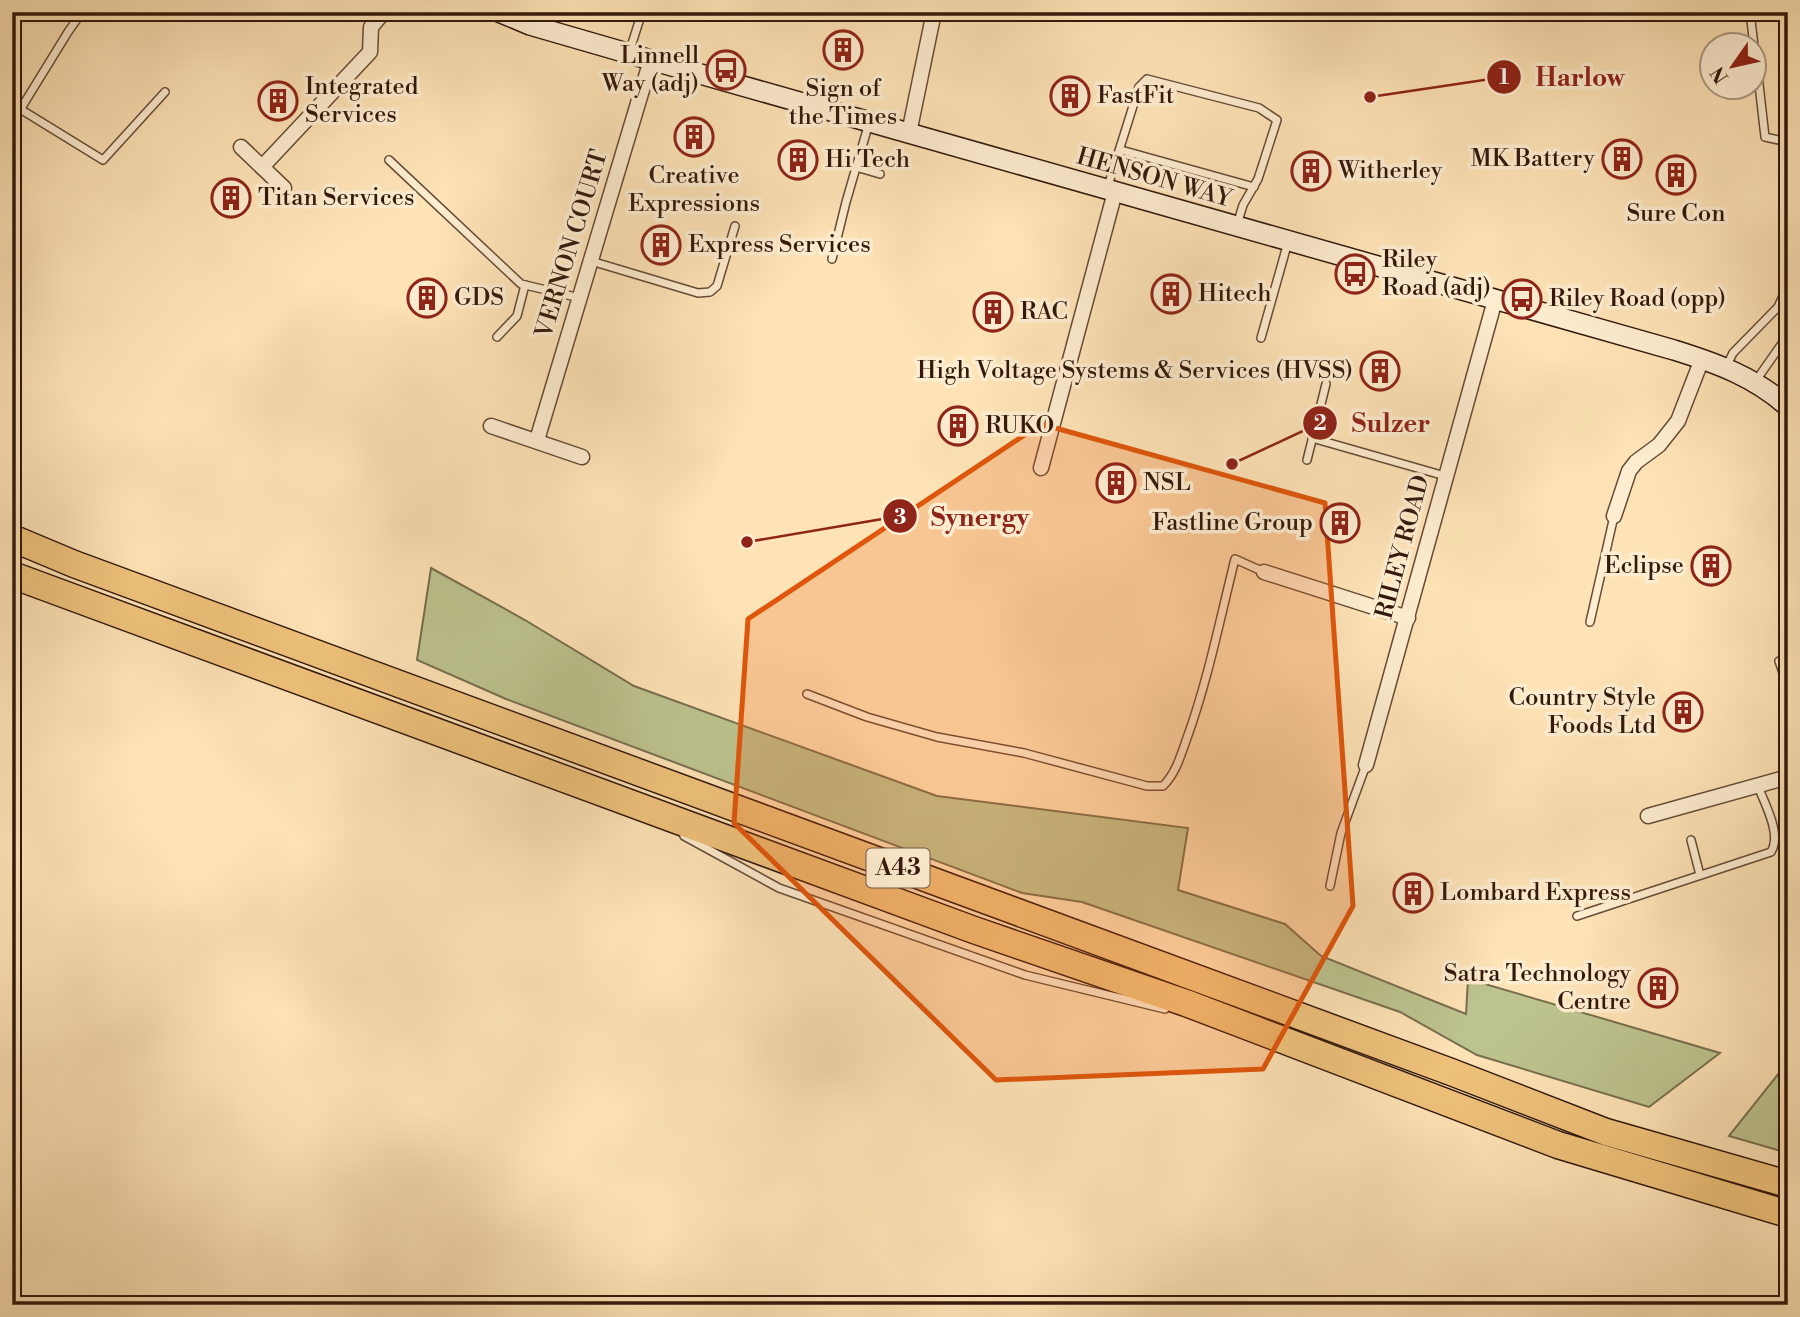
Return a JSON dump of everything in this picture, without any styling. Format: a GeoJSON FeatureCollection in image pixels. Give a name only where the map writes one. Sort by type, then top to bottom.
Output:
{"type":"FeatureCollection","features":[{"type":"Feature","properties":{"kind":"highway","name":"A43"},"geometry":{"type":"LineString","coordinates":[[12,538],[74,564],[1451,1072],[1606,1132],[1788,1184]]}},
{"type":"Feature","properties":{"kind":"highway","name":"A43"},"geometry":{"type":"LineString","coordinates":[[12,575],[974,930],[1186,1003],[1558,1145],[1788,1214]]}},
{"type":"Feature","properties":{"kind":"street"},"geometry":{"type":"LineString","coordinates":[[262,167],[370,52],[371,27],[384,12]]}},
{"type":"Feature","properties":{"kind":"street","name":"HENSON WAY"},"geometry":{"type":"LineString","coordinates":[[499,12],[530,25],[629,54],[1702,359],[1755,382],[1788,407]]}},
{"type":"Feature","properties":{"kind":"street"},"geometry":{"type":"LineString","coordinates":[[909,133],[934,12]]}},
{"type":"Feature","properties":{"kind":"street","name":"VERNON COURT"},"geometry":{"type":"LineString","coordinates":[[537,440],[651,60]]}},
{"type":"Feature","properties":{"kind":"street"},"geometry":{"type":"LineString","coordinates":[[241,147],[284,188]]}},
{"type":"Feature","properties":{"kind":"street"},"geometry":{"type":"LineString","coordinates":[[1041,468],[1111,191]]}},
{"type":"Feature","properties":{"kind":"street","name":"RILEY ROAD"},"geometry":{"type":"LineString","coordinates":[[1366,765],[1495,300]]}},
{"type":"Feature","properties":{"kind":"street"},"geometry":{"type":"LineString","coordinates":[[1614,516],[1629,471],[1659,444],[1678,421],[1702,359]]}},
{"type":"Feature","properties":{"kind":"street"},"geometry":{"type":"LineString","coordinates":[[491,426],[582,457]]}},
{"type":"Feature","properties":{"kind":"street"},"geometry":{"type":"LineString","coordinates":[[1264,572],[1408,618]]}},
{"type":"Feature","properties":{"kind":"street"},"geometry":{"type":"LineString","coordinates":[[1648,816],[1788,777]]}},
{"type":"Feature","properties":{"kind":"lane"},"geometry":{"type":"LineString","coordinates":[[12,123],[82,12]]}},
{"type":"Feature","properties":{"kind":"lane"},"geometry":{"type":"LineString","coordinates":[[629,54],[642,12]]}},
{"type":"Feature","properties":{"kind":"lane"},"geometry":{"type":"LineString","coordinates":[[1750,12],[1752,32]]}},
{"type":"Feature","properties":{"kind":"lane"},"geometry":{"type":"LineString","coordinates":[[1111,191],[1139,87],[1147,79],[1259,108],[1277,120],[1258,179],[1243,205],[1236,227]]}},
{"type":"Feature","properties":{"kind":"lane"},"geometry":{"type":"LineString","coordinates":[[12,104],[103,160],[165,92]]}},
{"type":"Feature","properties":{"kind":"lane"},"geometry":{"type":"LineString","coordinates":[[1761,102],[1765,137],[1788,142]]}},
{"type":"Feature","properties":{"kind":"lane"},"geometry":{"type":"LineString","coordinates":[[832,259],[869,122]]}},
{"type":"Feature","properties":{"kind":"lane"},"geometry":{"type":"LineString","coordinates":[[1121,150],[1254,187]]}},
{"type":"Feature","properties":{"kind":"lane"},"geometry":{"type":"LineString","coordinates":[[388,160],[521,284],[580,298]]}},
{"type":"Feature","properties":{"kind":"lane"},"geometry":{"type":"LineString","coordinates":[[856,167],[880,174]]}},
{"type":"Feature","properties":{"kind":"lane"},"geometry":{"type":"LineString","coordinates":[[591,261],[698,293],[710,292],[718,286],[734,226]]}},
{"type":"Feature","properties":{"kind":"lane"},"geometry":{"type":"LineString","coordinates":[[1261,338],[1288,242]]}},
{"type":"Feature","properties":{"kind":"lane"},"geometry":{"type":"LineString","coordinates":[[497,337],[517,316],[526,285]]}},
{"type":"Feature","properties":{"kind":"lane"},"geometry":{"type":"LineString","coordinates":[[1725,368],[1734,353],[1778,307],[1788,285]]}},
{"type":"Feature","properties":{"kind":"lane"},"geometry":{"type":"LineString","coordinates":[[1755,382],[1788,335]]}},
{"type":"Feature","properties":{"kind":"lane"},"geometry":{"type":"LineString","coordinates":[[1307,460],[1326,384]]}},
{"type":"Feature","properties":{"kind":"lane"},"geometry":{"type":"LineString","coordinates":[[1312,438],[1445,476]]}},
{"type":"Feature","properties":{"kind":"lane"},"geometry":{"type":"LineString","coordinates":[[1590,622],[1614,516]]}},
{"type":"Feature","properties":{"kind":"lane"},"geometry":{"type":"LineString","coordinates":[[807,694],[867,717],[937,737],[1024,753],[1147,786],[1163,786],[1172,778],[1200,703],[1235,559],[1264,572]]}},
{"type":"Feature","properties":{"kind":"lane"},"geometry":{"type":"LineString","coordinates":[[1779,661],[1788,687]]}},
{"type":"Feature","properties":{"kind":"lane"},"geometry":{"type":"LineString","coordinates":[[1330,886],[1341,833],[1366,765]]}},
{"type":"Feature","properties":{"kind":"lane"},"geometry":{"type":"LineString","coordinates":[[1577,916],[1771,852],[1776,844],[1775,835],[1758,785]]}},
{"type":"Feature","properties":{"kind":"lane"},"geometry":{"type":"LineString","coordinates":[[610,796],[779,888],[1025,975],[1171,1010]]}},
{"type":"Feature","properties":{"kind":"lane"},"geometry":{"type":"LineString","coordinates":[[1691,839],[1700,875]]}},
{"type":"Feature","properties":{"kind":"lane"},"geometry":{"type":"LineString","coordinates":[[1198,1017],[1264,1033]]}},
{"type":"Feature","properties":{"kind":"highlighted area"},"geometry":{"type":"Polygon","coordinates":[[[1041,424],[1325,503],[1353,906],[1263,1069],[996,1080],[734,823],[748,619],[1041,424]]]}},
{"type":"Feature","properties":{"kind":"green space"},"geometry":{"type":"Polygon","coordinates":[[[431,568],[525,620],[634,686],[937,796],[1188,828],[1178,890],[1285,924],[1321,956],[1466,1014],[1468,979],[1720,1053],[1649,1107],[1477,1055],[1400,1012],[1082,902],[1022,893],[506,699],[417,660],[431,568]]]}},
{"type":"Feature","properties":{"kind":"green space"},"geometry":{"type":"Polygon","coordinates":[[[1788,1064],[1788,1153],[1729,1136],[1783,1068],[1788,1064]]]}},
{"type":"Feature","properties":{"kind":"place","name":"Sign of the Times"},"geometry":{"type":"Point","coordinates":[843,50]}},
{"type":"Feature","properties":{"kind":"place","name":"Linnell Way (adj)"},"geometry":{"type":"Point","coordinates":[726,70]}},
{"type":"Feature","properties":{"kind":"place","name":"FastFit"},"geometry":{"type":"Point","coordinates":[1070,96]}},
{"type":"Feature","properties":{"kind":"place","name":"Harlow"},"geometry":{"type":"Point","coordinates":[1370,97]}},
{"type":"Feature","properties":{"kind":"place","name":"Integrated Services"},"geometry":{"type":"Point","coordinates":[278,101]}},
{"type":"Feature","properties":{"kind":"place","name":"Creative Expressions"},"geometry":{"type":"Point","coordinates":[694,137]}},
{"type":"Feature","properties":{"kind":"place","name":"MK Battery"},"geometry":{"type":"Point","coordinates":[1622,159]}},
{"type":"Feature","properties":{"kind":"place","name":"Hi Tech"},"geometry":{"type":"Point","coordinates":[798,160]}},
{"type":"Feature","properties":{"kind":"place","name":"Witherley"},"geometry":{"type":"Point","coordinates":[1311,171]}},
{"type":"Feature","properties":{"kind":"place","name":"Sure Con"},"geometry":{"type":"Point","coordinates":[1676,175]}},
{"type":"Feature","properties":{"kind":"place","name":"Titan Services"},"geometry":{"type":"Point","coordinates":[231,198]}},
{"type":"Feature","properties":{"kind":"place","name":"Express Services"},"geometry":{"type":"Point","coordinates":[661,245]}},
{"type":"Feature","properties":{"kind":"place","name":"Riley Road (adj)"},"geometry":{"type":"Point","coordinates":[1355,274]}},
{"type":"Feature","properties":{"kind":"place","name":"Hitech"},"geometry":{"type":"Point","coordinates":[1171,294]}},
{"type":"Feature","properties":{"kind":"place","name":"GDS"},"geometry":{"type":"Point","coordinates":[427,298]}},
{"type":"Feature","properties":{"kind":"place","name":"Riley Road (opp)"},"geometry":{"type":"Point","coordinates":[1522,299]}},
{"type":"Feature","properties":{"kind":"place","name":"RAC"},"geometry":{"type":"Point","coordinates":[993,312]}},
{"type":"Feature","properties":{"kind":"place","name":"High Voltage Systems & Services (HVSS)"},"geometry":{"type":"Point","coordinates":[1380,371]}},
{"type":"Feature","properties":{"kind":"place","name":"RUKO"},"geometry":{"type":"Point","coordinates":[958,426]}},
{"type":"Feature","properties":{"kind":"place","name":"Sulzer"},"geometry":{"type":"Point","coordinates":[1232,464]}},
{"type":"Feature","properties":{"kind":"place","name":"NSL"},"geometry":{"type":"Point","coordinates":[1116,483]}},
{"type":"Feature","properties":{"kind":"place","name":"Fastline Group"},"geometry":{"type":"Point","coordinates":[1340,523]}},
{"type":"Feature","properties":{"kind":"place","name":"Synergy"},"geometry":{"type":"Point","coordinates":[747,542]}},
{"type":"Feature","properties":{"kind":"place","name":"Eclipse"},"geometry":{"type":"Point","coordinates":[1711,566]}},
{"type":"Feature","properties":{"kind":"place","name":"Country Style Foods Ltd"},"geometry":{"type":"Point","coordinates":[1683,712]}},
{"type":"Feature","properties":{"kind":"place","name":"Lombard Express"},"geometry":{"type":"Point","coordinates":[1413,893]}},
{"type":"Feature","properties":{"kind":"place","name":"Satra Technology Centre"},"geometry":{"type":"Point","coordinates":[1658,988]}}]}
